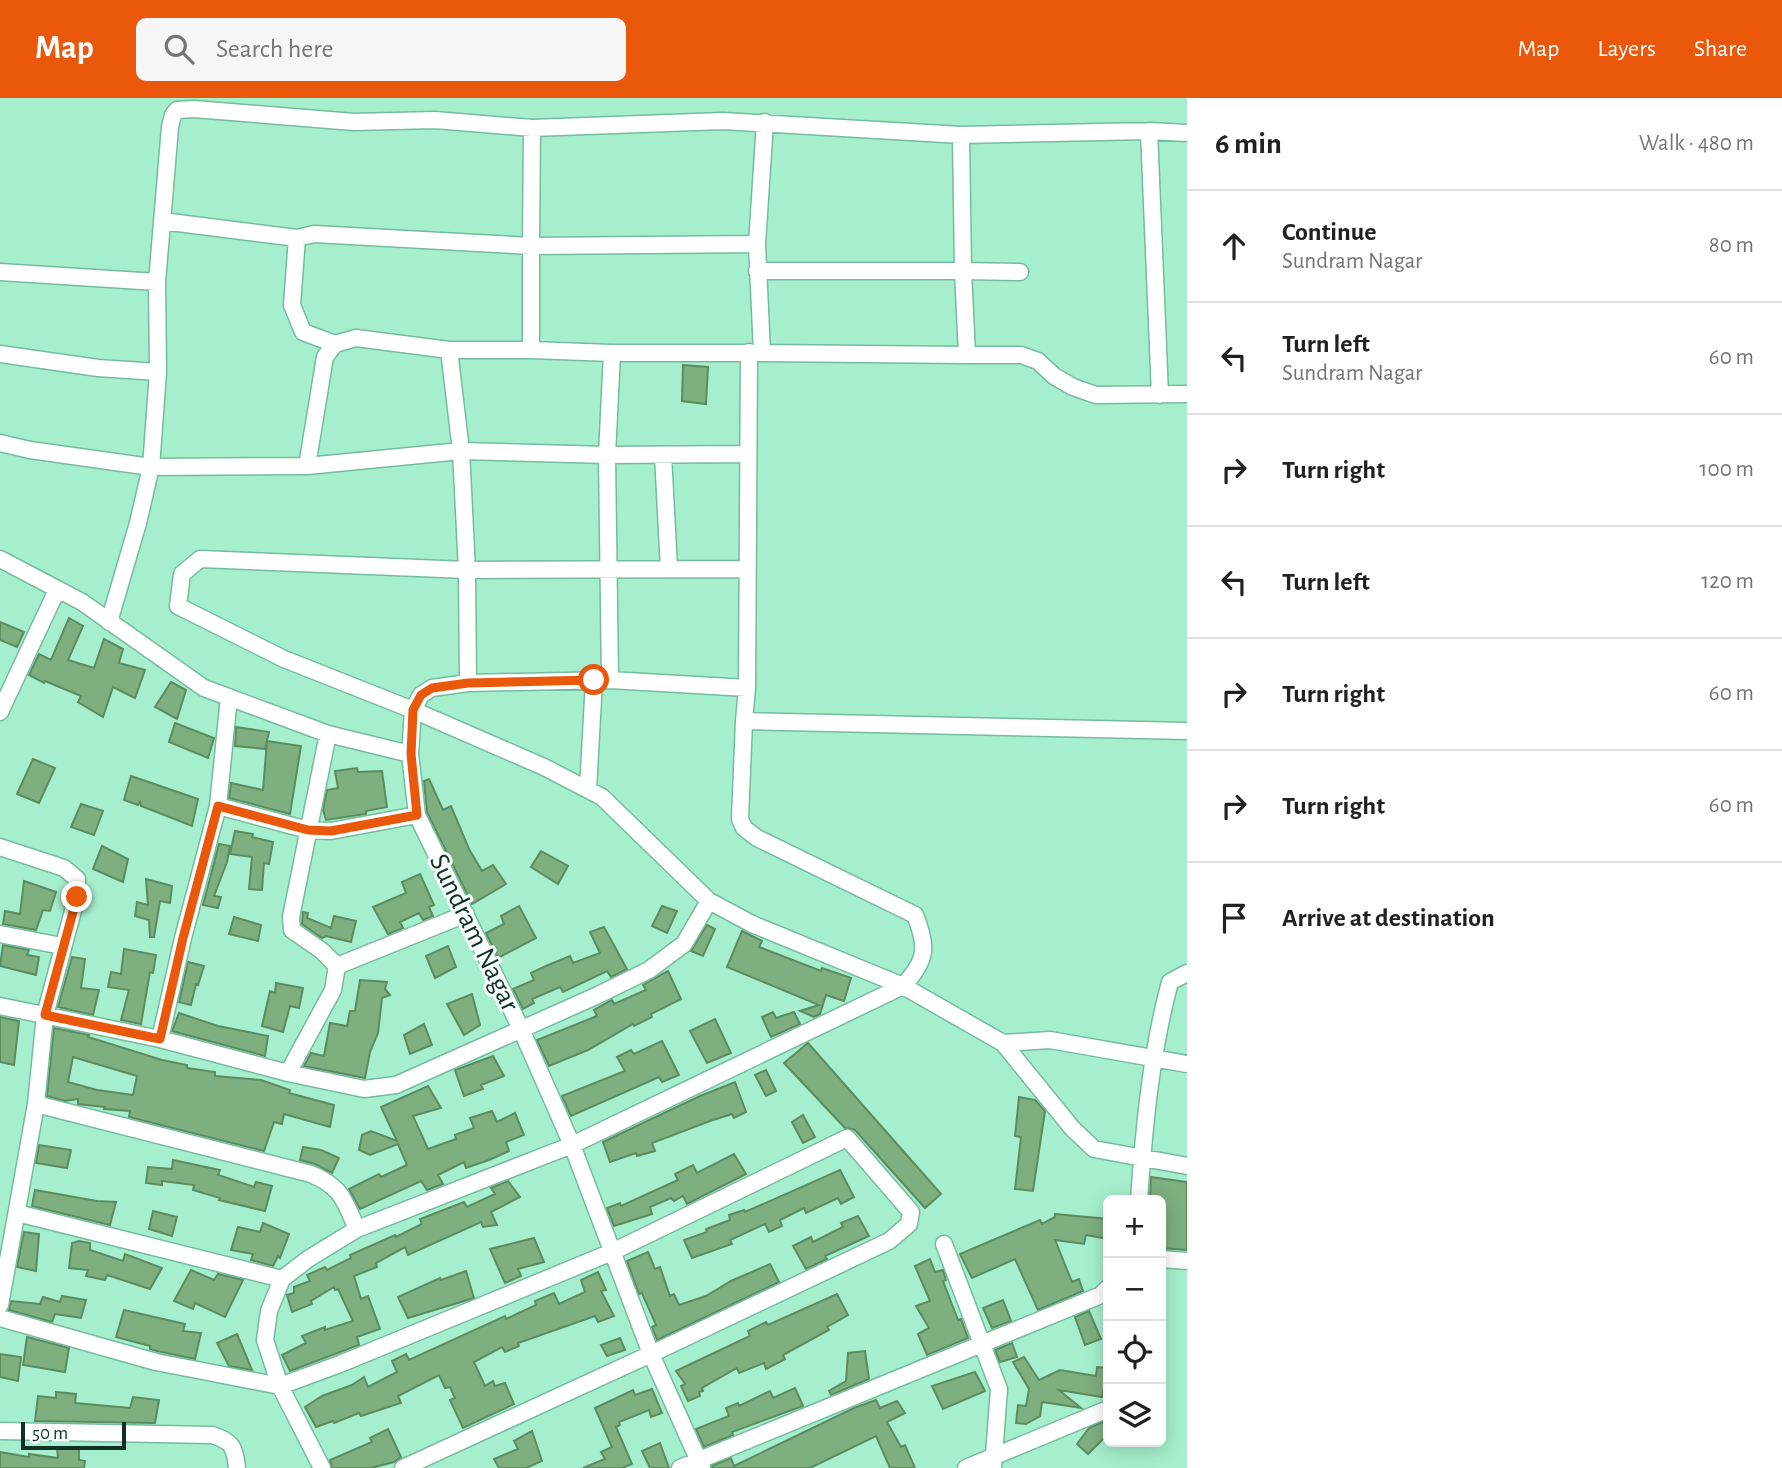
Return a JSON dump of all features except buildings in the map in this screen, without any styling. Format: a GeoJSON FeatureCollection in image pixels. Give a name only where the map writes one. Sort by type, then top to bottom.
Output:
{"type":"FeatureCollection","features":[{"type":"Feature","properties":{"kind":"street"},"geometry":{"type":"LineString","coordinates":[[109,622],[151,467],[158,372],[157,282],[173,115],[177,110],[185,108],[354,122],[435,120],[532,128],[723,121],[961,135],[1149,131],[1187,133]]}},
{"type":"Feature","properties":{"kind":"street"},"geometry":{"type":"LineString","coordinates":[[322,1468],[281,1386],[265,1340],[269,1311],[282,1279],[308,1259],[357,1229],[572,1144],[903,986],[914,974],[924,955],[923,936],[915,915],[757,838],[744,828],[740,819],[747,688],[748,454],[756,353],[757,244],[765,122]]}},
{"type":"Feature","properties":{"kind":"street"},"geometry":{"type":"LineString","coordinates":[[531,350],[532,128]]}},
{"type":"Feature","properties":{"kind":"street"},"geometry":{"type":"LineString","coordinates":[[1149,131],[1160,395]]}},
{"type":"Feature","properties":{"kind":"street"},"geometry":{"type":"LineString","coordinates":[[961,135],[967,355]]}},
{"type":"Feature","properties":{"kind":"street"},"geometry":{"type":"LineString","coordinates":[[162,221],[297,238],[314,234],[531,246],[757,244]]}},
{"type":"Feature","properties":{"kind":"street"},"geometry":{"type":"LineString","coordinates":[[297,238],[292,305],[303,332],[335,344],[356,338],[449,350],[1021,355],[1038,360],[1054,376],[1073,387],[1096,395],[1187,394]]}},
{"type":"Feature","properties":{"kind":"street"},"geometry":{"type":"LineString","coordinates":[[757,271],[1020,272]]}},
{"type":"Feature","properties":{"kind":"street"},"geometry":{"type":"LineString","coordinates":[[0,272],[157,282]]}},
{"type":"Feature","properties":{"kind":"street"},"geometry":{"type":"LineString","coordinates":[[307,466],[326,357],[335,344]]}},
{"type":"Feature","properties":{"kind":"street"},"geometry":{"type":"LineString","coordinates":[[449,350],[461,451],[467,570],[468,683]]}},
{"type":"Feature","properties":{"kind":"street"},"geometry":{"type":"LineString","coordinates":[[588,790],[602,680],[609,568],[607,455],[612,353]]}},
{"type":"Feature","properties":{"kind":"street"},"geometry":{"type":"LineString","coordinates":[[0,354],[98,368],[158,372]]}},
{"type":"Feature","properties":{"kind":"street"},"geometry":{"type":"LineString","coordinates":[[0,443],[30,450],[151,467],[307,466],[461,451],[607,455],[748,454]]}},
{"type":"Feature","properties":{"kind":"street"},"geometry":{"type":"LineString","coordinates":[[663,455],[669,569]]}},
{"type":"Feature","properties":{"kind":"street"},"geometry":{"type":"LineString","coordinates":[[0,559],[82,602],[204,688],[328,734],[411,754]]}},
{"type":"Feature","properties":{"kind":"street"},"geometry":{"type":"LineString","coordinates":[[747,569],[467,570],[200,559],[182,575],[178,606],[284,659],[544,766],[602,797],[709,901],[751,924],[903,986],[1003,1043],[1072,1128],[1094,1149],[1142,1160],[1187,1166]]}},
{"type":"Feature","properties":{"kind":"street"},"geometry":{"type":"LineString","coordinates":[[0,712],[57,590]]}},
{"type":"Feature","properties":{"kind":"street"},"geometry":{"type":"LineString","coordinates":[[413,710],[421,695],[432,688],[468,683],[602,680],[747,688]]}},
{"type":"Feature","properties":{"kind":"street"},"geometry":{"type":"LineString","coordinates":[[160,1039],[218,806],[229,697]]}},
{"type":"Feature","properties":{"kind":"street","name":"Sundram Nagar"},"geometry":{"type":"LineString","coordinates":[[413,710],[411,754],[417,815],[521,1029],[572,1144],[651,1354],[700,1464]]}},
{"type":"Feature","properties":{"kind":"street"},"geometry":{"type":"LineString","coordinates":[[744,721],[1187,731]]}},
{"type":"Feature","properties":{"kind":"street"},"geometry":{"type":"LineString","coordinates":[[328,734],[291,917],[292,930],[322,951],[337,966]]}},
{"type":"Feature","properties":{"kind":"street"},"geometry":{"type":"LineString","coordinates":[[218,806],[308,830],[331,831],[417,815]]}},
{"type":"Feature","properties":{"kind":"street"},"geometry":{"type":"LineString","coordinates":[[0,847],[64,868],[77,879],[77,897],[45,1015],[36,1104],[0,1305]]}},
{"type":"Feature","properties":{"kind":"street"},"geometry":{"type":"LineString","coordinates":[[0,1006],[160,1039],[288,1073],[364,1089],[396,1085],[649,970],[684,944],[709,901]]}},
{"type":"Feature","properties":{"kind":"street"},"geometry":{"type":"LineString","coordinates":[[337,966],[466,914]]}},
{"type":"Feature","properties":{"kind":"street"},"geometry":{"type":"LineString","coordinates":[[0,934],[62,946]]}},
{"type":"Feature","properties":{"kind":"street"},"geometry":{"type":"LineString","coordinates":[[288,1073],[333,990],[337,966]]}},
{"type":"Feature","properties":{"kind":"street"},"geometry":{"type":"LineString","coordinates":[[1139,1195],[1155,1058],[1170,982],[1187,973]]}},
{"type":"Feature","properties":{"kind":"street"},"geometry":{"type":"LineString","coordinates":[[1003,1043],[1050,1040],[1187,1064]]}},
{"type":"Feature","properties":{"kind":"street"},"geometry":{"type":"LineString","coordinates":[[36,1104],[311,1174],[325,1180],[340,1192],[357,1229]]}},
{"type":"Feature","properties":{"kind":"street"},"geometry":{"type":"LineString","coordinates":[[0,1318],[156,1362],[281,1386],[612,1252],[847,1138],[911,1212],[909,1224],[889,1241],[403,1468]]}},
{"type":"Feature","properties":{"kind":"street"},"geometry":{"type":"LineString","coordinates":[[17,1213],[282,1279]]}},
{"type":"Feature","properties":{"kind":"street"},"geometry":{"type":"LineString","coordinates":[[944,1244],[999,1389],[993,1461]]}},
{"type":"Feature","properties":{"kind":"street"},"geometry":{"type":"LineString","coordinates":[[1166,1259],[1187,1261]]}},
{"type":"Feature","properties":{"kind":"street"},"geometry":{"type":"LineString","coordinates":[[680,1468],[700,1464],[1103,1293]]}},
{"type":"Feature","properties":{"kind":"street"},"geometry":{"type":"LineString","coordinates":[[966,1468],[993,1461],[1103,1411]]}},
{"type":"Feature","properties":{"kind":"street"},"geometry":{"type":"LineString","coordinates":[[0,1432],[212,1436],[225,1439],[235,1450],[237,1468]]}},
{"type":"Feature","properties":{"kind":"route"},"geometry":{"type":"LineString","coordinates":[[77,897],[45,1015],[160,1039],[218,806],[308,830],[331,831],[417,815],[411,754],[413,710],[421,695],[432,688],[468,683],[594,680]]}}]}
